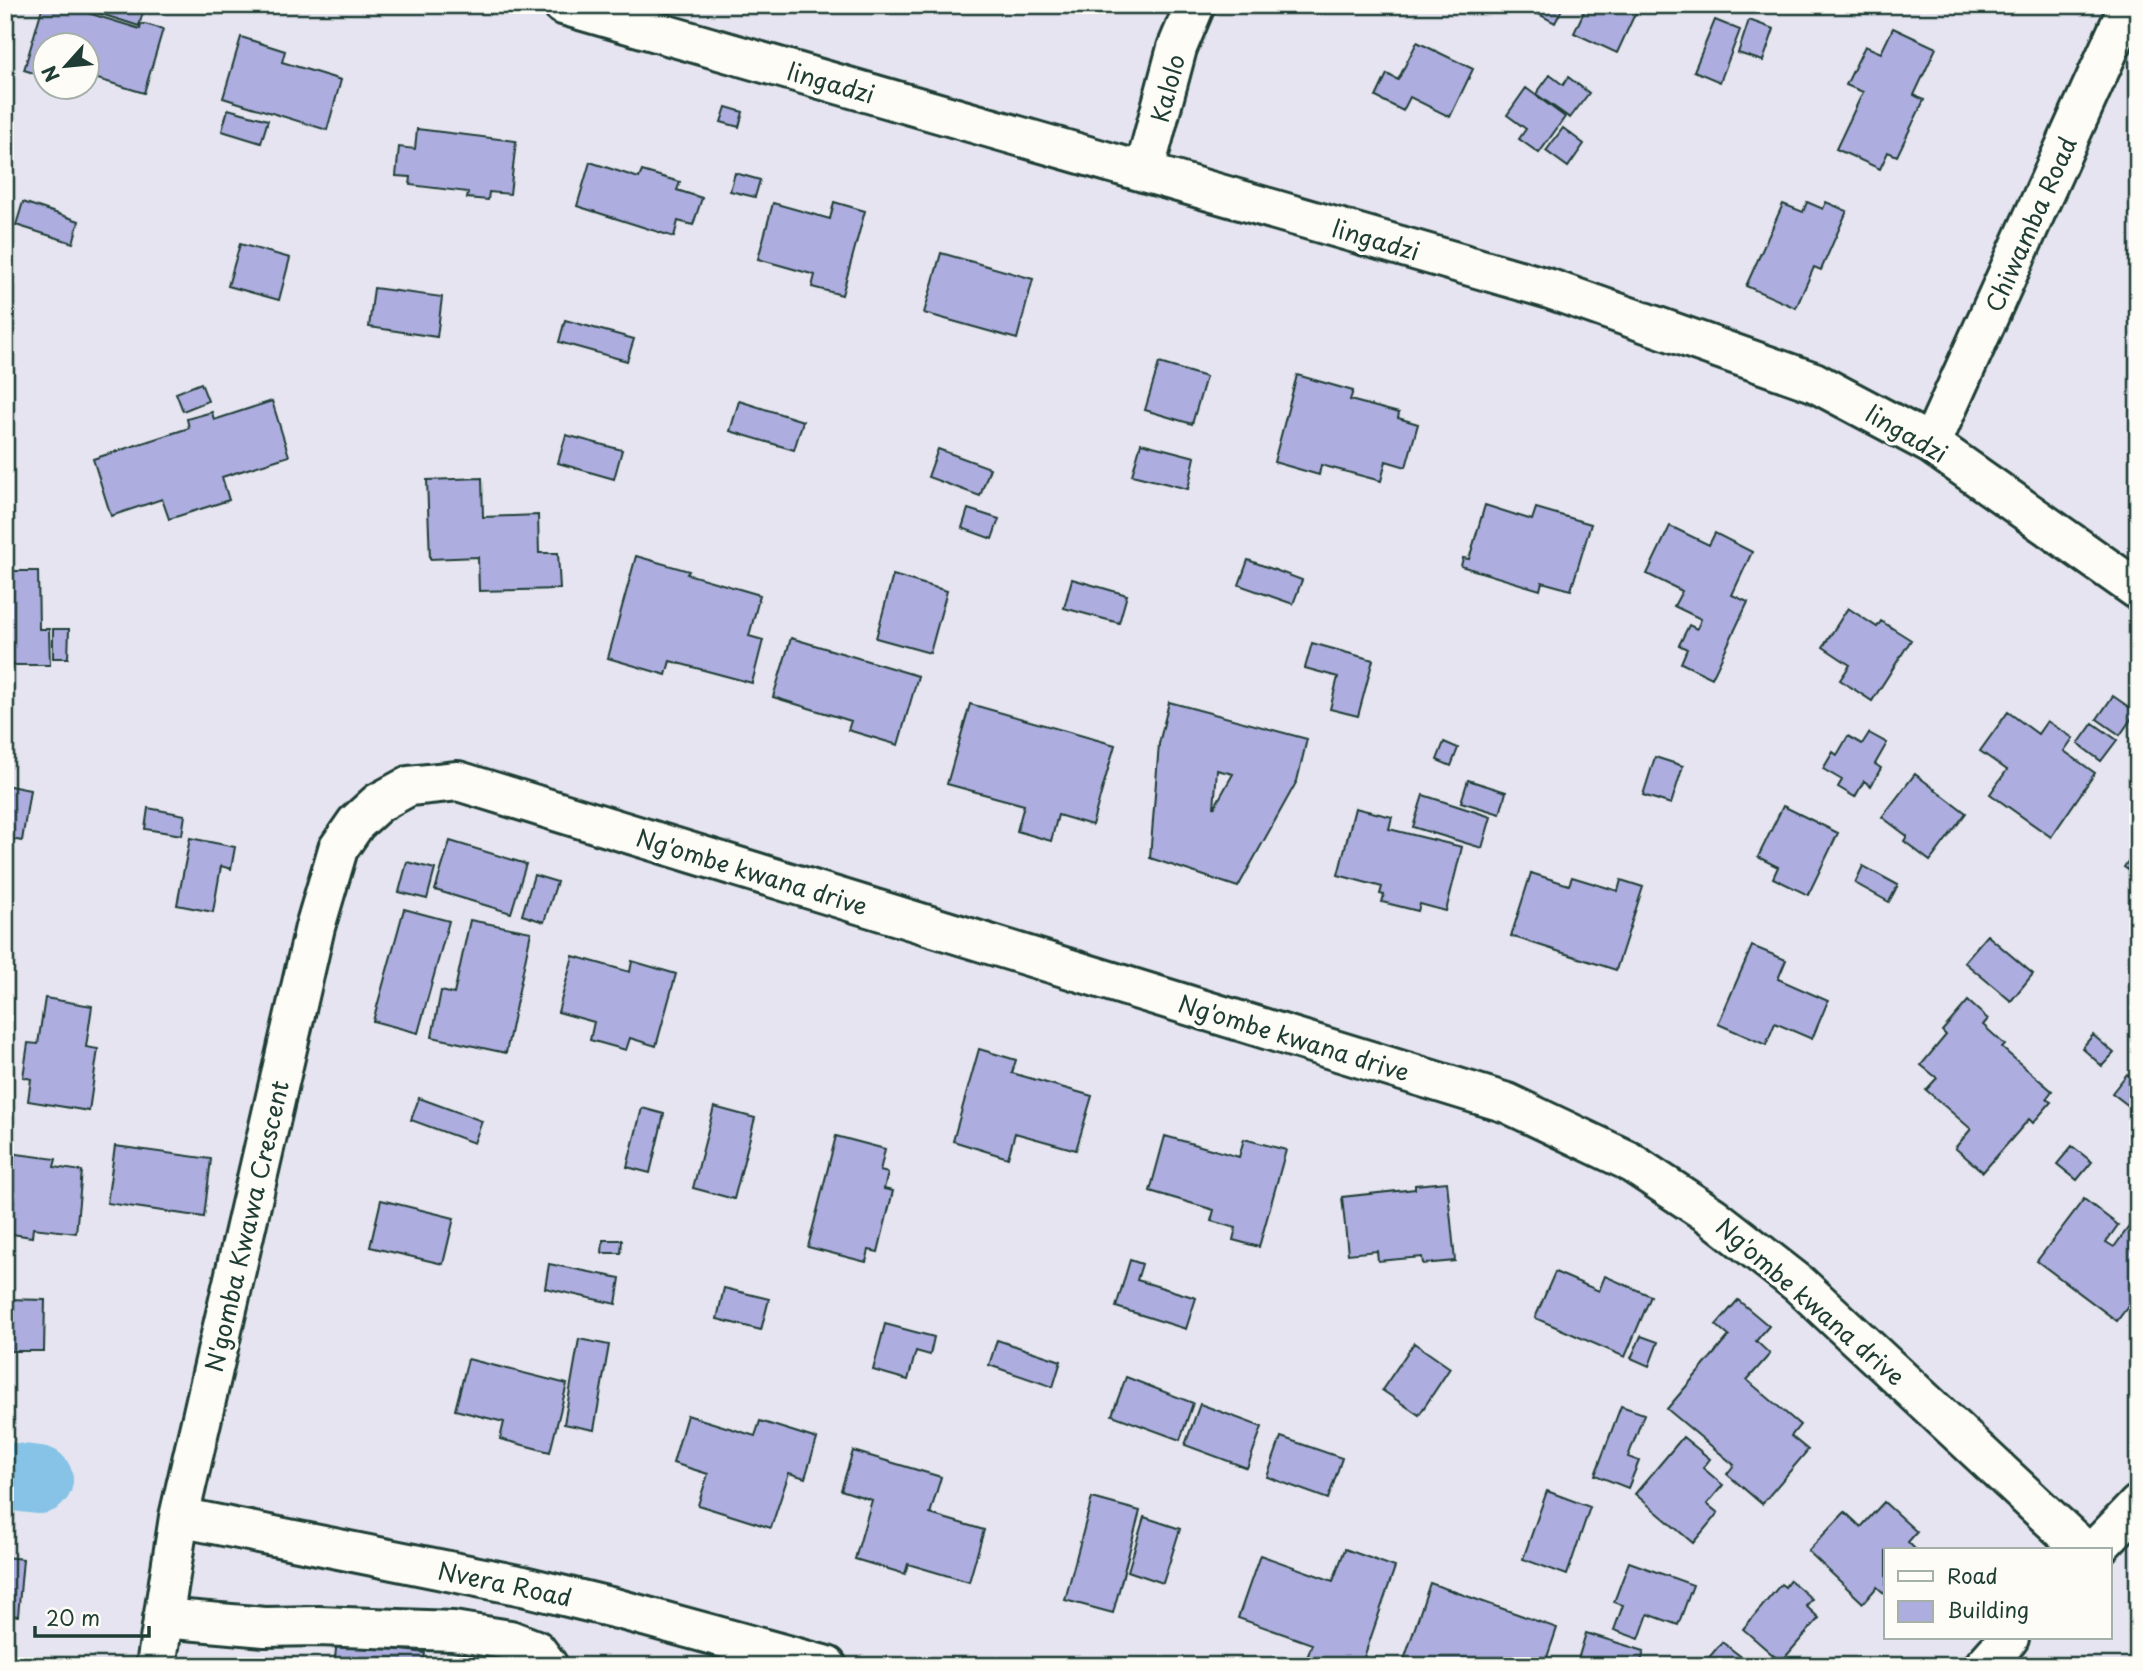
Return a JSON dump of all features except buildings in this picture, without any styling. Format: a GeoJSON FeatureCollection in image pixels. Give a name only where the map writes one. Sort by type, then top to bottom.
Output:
{"type":"FeatureCollection","features":[{"type":"Feature","properties":{"kind":"street","name":"lingadzi"},"geometry":{"type":"LineString","coordinates":[[563,5],[1550,289],[1814,382],[1931,444],[2138,590]]}},
{"type":"Feature","properties":{"kind":"street","name":"Kalolo"},"geometry":{"type":"LineString","coordinates":[[1144,172],[1177,48],[1195,5]]}},
{"type":"Feature","properties":{"kind":"street","name":"Chiwamba Road"},"geometry":{"type":"LineString","coordinates":[[1931,444],[2129,5]]}},
{"type":"Feature","properties":{"kind":"street","name":"Ng'ombe kwana drive"},"geometry":{"type":"LineString","coordinates":[[378,803],[409,786],[458,781],[1507,1102],[1627,1160],[1723,1224],[1799,1284],[2082,1548]]}},
{"type":"Feature","properties":{"kind":"street","name":"N'gomba Kwawa Crescent"},"geometry":{"type":"LineString","coordinates":[[156,1666],[179,1517],[315,927],[338,849],[356,823],[378,803]]}},
{"type":"Feature","properties":{"kind":"street"},"geometry":{"type":"LineString","coordinates":[[2097,1548],[2138,1505]]}},
{"type":"Feature","properties":{"kind":"street","name":"Nvera Road"},"geometry":{"type":"LineString","coordinates":[[179,1517],[523,1586],[827,1666]]}},
{"type":"Feature","properties":{"kind":"street"},"geometry":{"type":"LineString","coordinates":[[510,1640],[523,1586]]}},
{"type":"Feature","properties":{"kind":"street"},"geometry":{"type":"LineString","coordinates":[[163,1618],[265,1627],[453,1630],[510,1640],[536,1650],[548,1666]]}},
{"type":"Feature","properties":{"kind":"street"},"geometry":{"type":"LineString","coordinates":[[1984,1666],[2007,1640]]}},
{"type":"Feature","properties":{"kind":"waterway"},"geometry":{"type":"LineString","coordinates":[[5,1476],[39,1480]]}}]}
